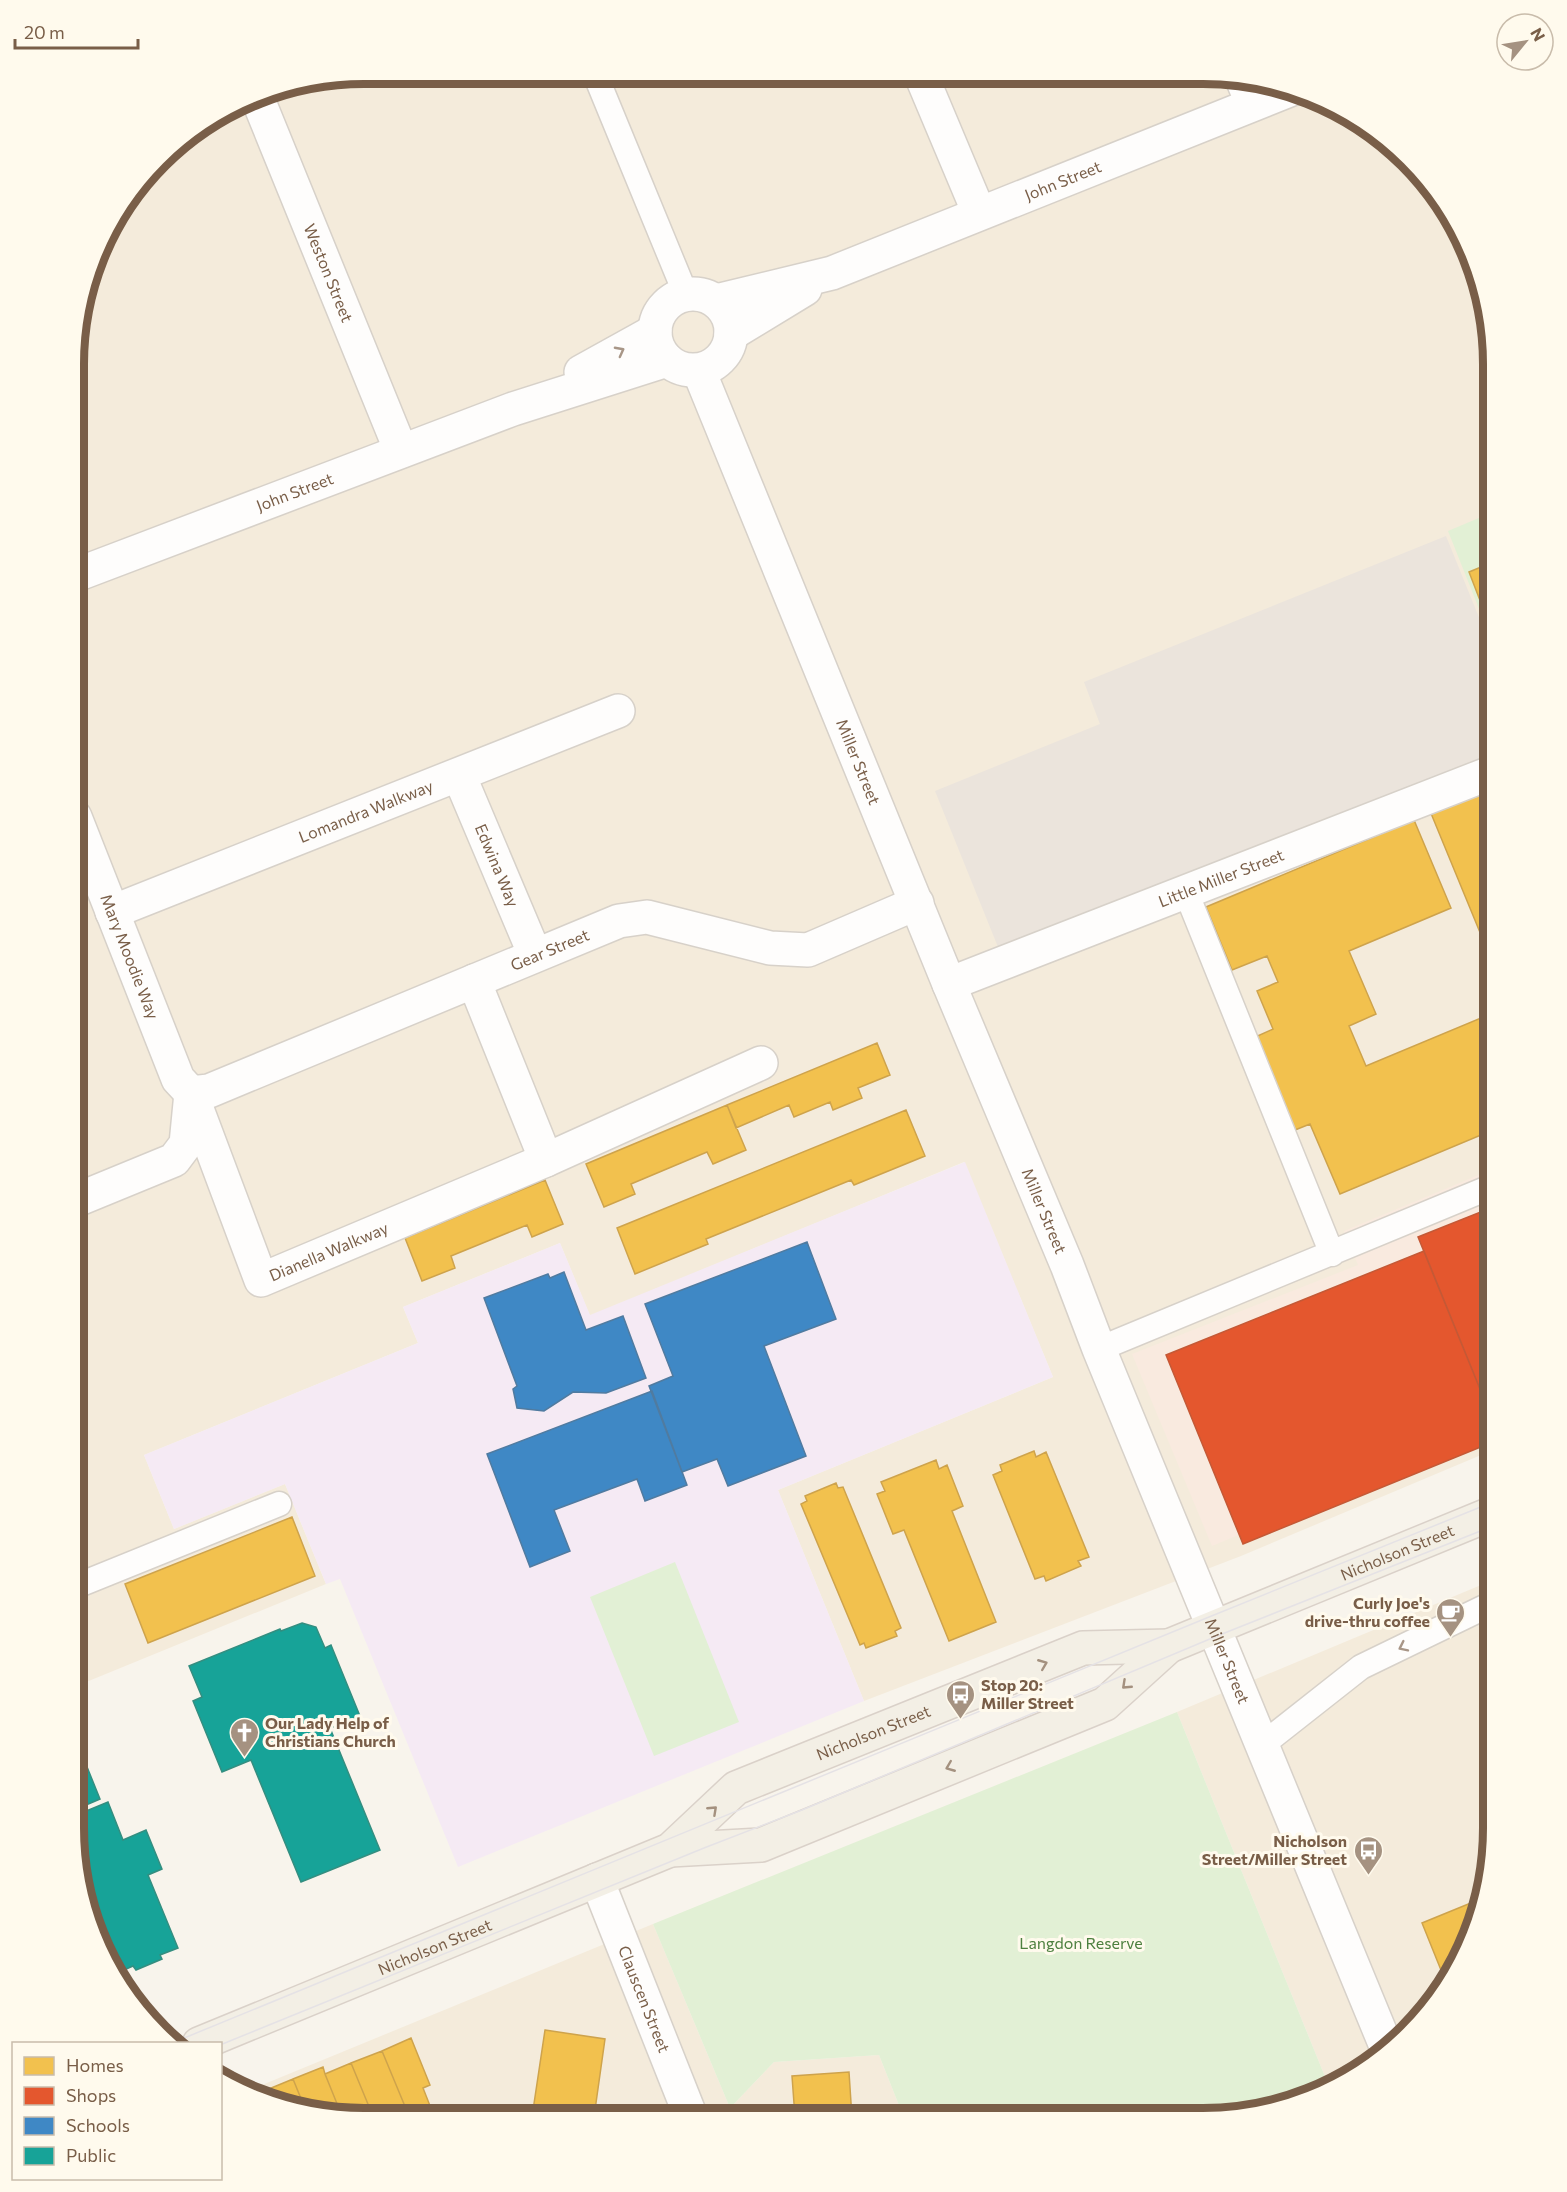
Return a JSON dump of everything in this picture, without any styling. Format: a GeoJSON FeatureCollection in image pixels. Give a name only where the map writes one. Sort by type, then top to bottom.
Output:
{"type":"FeatureCollection","features":[{"type":"Feature","properties":{"kind":"main road","name":"Nicholson Street"},"geometry":{"type":"LineString","coordinates":[[201,2042],[670,1850],[761,1845],[1106,1704],[1169,1646],[1483,1517]]}},
{"type":"Feature","properties":{"kind":"main road","name":"Nicholson Street"},"geometry":{"type":"LineString","coordinates":[[670,1850],[736,1788],[1083,1647],[1169,1646]]}},
{"type":"Feature","properties":{"kind":"street"},"geometry":{"type":"LineString","coordinates":[[925,84],[979,213]]}},
{"type":"Feature","properties":{"kind":"street","name":"John Street"},"geometry":{"type":"LineString","coordinates":[[732,334],[832,273],[1279,95]]}},
{"type":"Feature","properties":{"kind":"street","name":"Weston Street"},"geometry":{"type":"LineString","coordinates":[[260,104],[401,452]]}},
{"type":"Feature","properties":{"kind":"street","name":"John Street"},"geometry":{"type":"LineString","coordinates":[[701,298],[832,273]]}},
{"type":"Feature","properties":{"kind":"street"},"geometry":{"type":"LineString","coordinates":[[701,298],[724,310],[730,321],[732,334],[729,347],[722,358],[712,366],[699,370],[677,367],[661,346],[658,318],[664,308],[674,299],[701,298]]}},
{"type":"Feature","properties":{"kind":"street","name":"John Street"},"geometry":{"type":"LineString","coordinates":[[84,572],[513,409],[661,346]]}},
{"type":"Feature","properties":{"kind":"street","name":"Miller Street"},"geometry":{"type":"LineString","coordinates":[[699,370],[1384,2042]]}},
{"type":"Feature","properties":{"kind":"street","name":"Lomandra Walkway"},"geometry":{"type":"LineString","coordinates":[[112,912],[618,711]]}},
{"type":"Feature","properties":{"kind":"street","name":"Edwina Way"},"geometry":{"type":"LineString","coordinates":[[459,775],[535,955]]}},
{"type":"Feature","properties":{"kind":"street","name":"Little Miller Street"},"geometry":{"type":"LineString","coordinates":[[950,984],[1483,776]]}},
{"type":"Feature","properties":{"kind":"street","name":"Mary Moodie Way"},"geometry":{"type":"LineString","coordinates":[[84,840],[178,1079],[191,1094]]}},
{"type":"Feature","properties":{"kind":"street","name":"Gear Street"},"geometry":{"type":"LineString","coordinates":[[191,1094],[209,1090],[619,921],[647,917],[770,948],[808,950],[917,903]]}},
{"type":"Feature","properties":{"kind":"street"},"geometry":{"type":"LineString","coordinates":[[474,981],[546,1160]]}},
{"type":"Feature","properties":{"kind":"street","name":"Dianella Walkway"},"geometry":{"type":"LineString","coordinates":[[191,1094],[261,1280],[546,1160],[761,1063]]}},
{"type":"Feature","properties":{"kind":"street"},"geometry":{"type":"LineString","coordinates":[[84,1197],[174,1160],[186,1144],[191,1094]]}},
{"type":"Feature","properties":{"kind":"street","name":"Clauscen Street"},"geometry":{"type":"LineString","coordinates":[[597,1880],[687,2108]]}},
{"type":"Feature","properties":{"kind":"lane"},"geometry":{"type":"LineString","coordinates":[[600,84],[701,298]]}},
{"type":"Feature","properties":{"kind":"lane"},"geometry":{"type":"LineString","coordinates":[[1240,86],[1248,107]]}},
{"type":"Feature","properties":{"kind":"lane"},"geometry":{"type":"LineString","coordinates":[[1186,892],[1332,1254]]}},
{"type":"Feature","properties":{"kind":"lane"},"geometry":{"type":"LineString","coordinates":[[1100,1349],[1483,1190]]}},
{"type":"Feature","properties":{"kind":"lane"},"geometry":{"type":"LineString","coordinates":[[84,1583],[279,1504]]}},
{"type":"Feature","properties":{"kind":"lane"},"geometry":{"type":"LineString","coordinates":[[1262,1745],[1361,1667],[1483,1608]]}},
{"type":"Feature","properties":{"kind":"shaded area"},"geometry":{"type":"Polygon","coordinates":[[[364,84],[1203,84],[1258,89],[1293,99],[1327,113],[1359,131],[1388,153],[1414,179],[1446,224],[1468,274],[1481,327],[1483,364],[1483,1454],[1241,1556],[864,1701],[778,1490],[1053,1377],[964,1162],[590,1316],[560,1243],[403,1307],[418,1343],[144,1455],[174,1529],[285,1484],[326,1584],[84,1683],[84,364],[89,309],[99,274],[113,240],[131,208],[153,179],[179,153],[224,121],[274,99],[327,86],[364,84]]]}},
{"type":"Feature","properties":{"kind":"shaded area"},"geometry":{"type":"Polygon","coordinates":[[[1446,536],[1483,627],[1483,758],[1000,952],[935,791],[1100,724],[1084,682],[1446,536]]]}},
{"type":"Feature","properties":{"kind":"shaded area"},"geometry":{"type":"Polygon","coordinates":[[[965,1162],[1053,1377],[778,1490],[864,1701],[458,1867],[340,1579],[326,1584],[285,1484],[174,1529],[144,1455],[418,1343],[403,1307],[560,1243],[590,1315],[965,1162]]]}},
{"type":"Feature","properties":{"kind":"shaded area"},"geometry":{"type":"Polygon","coordinates":[[[1483,1173],[1483,1433],[1212,1546],[1132,1354],[1358,1265],[1344,1231],[1483,1173]]]}},
{"type":"Feature","properties":{"kind":"shaded area"},"geometry":{"type":"Polygon","coordinates":[[[1483,1584],[1483,1828],[1478,1883],[1468,1918],[1446,1968],[1414,2013],[1374,2050],[1326,2079],[1177,1712],[1483,1584]]]}},
{"type":"Feature","properties":{"kind":"shaded area"},"geometry":{"type":"Polygon","coordinates":[[[653,1924],[730,2108],[364,2108],[309,2103],[257,2087],[653,1924]]]}},
{"type":"Feature","properties":{"kind":"shaded area"},"geometry":{"type":"Polygon","coordinates":[[[879,2055],[900,2108],[730,2108],[774,2062],[879,2055]]]}},
{"type":"Feature","properties":{"kind":"green space"},"geometry":{"type":"Polygon","coordinates":[[[1483,516],[1483,619],[1448,531],[1483,516]]]}},
{"type":"Feature","properties":{"kind":"green space"},"geometry":{"type":"Polygon","coordinates":[[[675,1562],[739,1722],[654,1756],[590,1597],[675,1562]]]}},
{"type":"Feature","properties":{"kind":"green space","name":"Langdon Reserve"},"geometry":{"type":"Polygon","coordinates":[[[1177,1712],[1326,2079],[1293,2093],[1240,2106],[900,2108],[879,2055],[774,2062],[730,2108],[653,1924],[1177,1712]]]}},
{"type":"Feature","properties":{"kind":"building: Homes"},"geometry":{"type":"Polygon","coordinates":[[[1483,566],[1483,608],[1469,572],[1483,566]]]}},
{"type":"Feature","properties":{"kind":"building: Homes"},"geometry":{"type":"Polygon","coordinates":[[[1483,788],[1483,940],[1430,811],[1483,788]]]}},
{"type":"Feature","properties":{"kind":"building: Homes"},"geometry":{"type":"Polygon","coordinates":[[[1414,820],[1451,908],[1349,951],[1376,1014],[1349,1026],[1366,1066],[1483,1017],[1483,1134],[1340,1194],[1310,1124],[1290,1132],[1251,1039],[1273,1029],[1257,991],[1278,982],[1267,956],[1232,970],[1206,907],[1414,820]]]}},
{"type":"Feature","properties":{"kind":"building: Homes"},"geometry":{"type":"Polygon","coordinates":[[[877,1043],[890,1075],[858,1088],[862,1098],[833,1110],[830,1102],[794,1117],[789,1105],[736,1128],[727,1105],[877,1043]]]}},
{"type":"Feature","properties":{"kind":"building: Homes"},"geometry":{"type":"Polygon","coordinates":[[[727,1105],[746,1150],[713,1164],[707,1152],[631,1184],[635,1194],[604,1207],[586,1164],[727,1105]]]}},
{"type":"Feature","properties":{"kind":"building: Homes"},"geometry":{"type":"Polygon","coordinates":[[[906,1110],[925,1156],[854,1185],[851,1180],[706,1239],[708,1244],[635,1274],[617,1228],[906,1110]]]}},
{"type":"Feature","properties":{"kind":"building: Homes"},"geometry":{"type":"Polygon","coordinates":[[[545,1180],[563,1224],[532,1237],[527,1225],[451,1256],[455,1268],[422,1281],[405,1238],[545,1180]]]}},
{"type":"Feature","properties":{"kind":"building: Homes"},"geometry":{"type":"Polygon","coordinates":[[[1034,1451],[1036,1457],[1046,1452],[1089,1557],[1078,1561],[1081,1566],[1046,1581],[1044,1576],[1035,1579],[993,1475],[1002,1471],[1000,1465],[1034,1451]]]}},
{"type":"Feature","properties":{"kind":"building: Homes"},"geometry":{"type":"Polygon","coordinates":[[[936,1460],[939,1469],[947,1465],[963,1506],[952,1511],[996,1622],[949,1641],[904,1530],[893,1534],[877,1494],[885,1491],[881,1482],[936,1460]]]}},
{"type":"Feature","properties":{"kind":"building: Homes"},"geometry":{"type":"Polygon","coordinates":[[[836,1483],[838,1488],[843,1487],[901,1628],[895,1631],[897,1636],[866,1648],[864,1643],[860,1645],[801,1504],[807,1501],[805,1496],[836,1483]]]}},
{"type":"Feature","properties":{"kind":"building: Homes"},"geometry":{"type":"Polygon","coordinates":[[[292,1517],[315,1576],[148,1643],[125,1584],[292,1517]]]}},
{"type":"Feature","properties":{"kind":"building: Homes"},"geometry":{"type":"Polygon","coordinates":[[[1473,1902],[1462,1935],[1442,1974],[1422,1923],[1473,1902]]]}},
{"type":"Feature","properties":{"kind":"building: Homes"},"geometry":{"type":"Polygon","coordinates":[[[545,2030],[605,2039],[595,2108],[533,2108],[545,2030]]]}},
{"type":"Feature","properties":{"kind":"building: Homes"},"geometry":{"type":"Polygon","coordinates":[[[411,2038],[430,2085],[423,2088],[431,2108],[406,2108],[382,2051],[411,2038]]]}},
{"type":"Feature","properties":{"kind":"building: Homes"},"geometry":{"type":"Polygon","coordinates":[[[382,2051],[406,2108],[377,2108],[376,2106],[370,2108],[351,2063],[382,2051]]]}},
{"type":"Feature","properties":{"kind":"building: Homes"},"geometry":{"type":"Polygon","coordinates":[[[351,2063],[370,2108],[338,2107],[325,2074],[351,2063]]]}},
{"type":"Feature","properties":{"kind":"building: Homes"},"geometry":{"type":"Polygon","coordinates":[[[323,2067],[338,2107],[302,2101],[293,2079],[323,2067]]]}},
{"type":"Feature","properties":{"kind":"building: Homes"},"geometry":{"type":"Polygon","coordinates":[[[849,2072],[851,2108],[794,2108],[792,2076],[849,2072]]]}},
{"type":"Feature","properties":{"kind":"building: Homes"},"geometry":{"type":"Polygon","coordinates":[[[293,2079],[302,2101],[274,2093],[266,2090],[293,2079]]]}},
{"type":"Feature","properties":{"kind":"building: Shops"},"geometry":{"type":"Polygon","coordinates":[[[1483,1211],[1483,1396],[1418,1237],[1483,1211]]]}},
{"type":"Feature","properties":{"kind":"building: Shops"},"geometry":{"type":"Polygon","coordinates":[[[1424,1251],[1483,1396],[1483,1446],[1243,1544],[1166,1355],[1424,1251]]]}},
{"type":"Feature","properties":{"kind":"building: Schools"},"geometry":{"type":"Polygon","coordinates":[[[807,1242],[836,1319],[764,1346],[806,1456],[728,1486],[717,1459],[682,1472],[649,1386],[673,1376],[645,1304],[807,1242]]]}},
{"type":"Feature","properties":{"kind":"building: Schools"},"geometry":{"type":"Polygon","coordinates":[[[564,1272],[586,1330],[623,1316],[646,1378],[606,1393],[573,1392],[544,1411],[517,1408],[513,1389],[517,1386],[484,1298],[548,1274],[550,1278],[564,1272]]]}},
{"type":"Feature","properties":{"kind":"building: Schools"},"geometry":{"type":"Polygon","coordinates":[[[652,1391],[687,1485],[645,1501],[637,1479],[554,1510],[570,1551],[530,1567],[487,1454],[652,1391]]]}},
{"type":"Feature","properties":{"kind":"building: Public"},"geometry":{"type":"Polygon","coordinates":[[[302,1623],[316,1627],[325,1648],[331,1645],[360,1716],[330,1728],[380,1850],[301,1882],[251,1760],[222,1772],[193,1701],[202,1697],[189,1666],[280,1629],[281,1631],[302,1623]]]}},
{"type":"Feature","properties":{"kind":"building: Public"},"geometry":{"type":"Polygon","coordinates":[[[84,1759],[100,1799],[84,1806],[84,1759]]]}},
{"type":"Feature","properties":{"kind":"building: Public"},"geometry":{"type":"Polygon","coordinates":[[[108,1802],[123,1840],[146,1830],[162,1869],[148,1875],[178,1948],[160,1955],[162,1959],[136,1970],[133,1966],[123,1971],[121,1968],[105,1935],[89,1883],[84,1812],[108,1802]]]}},
{"type":"Feature","properties":{"kind":"tram line"},"geometry":{"type":"LineString","coordinates":[[180,2040],[1483,1506]]}},
{"type":"Feature","properties":{"kind":"tram line"},"geometry":{"type":"LineString","coordinates":[[222,2044],[802,1810],[1217,1636],[1483,1530]]}},
{"type":"Feature","properties":{"kind":"place","name":"Curly Joe's drive-thru coffee"},"geometry":{"type":"Point","coordinates":[1451,1638]}},
{"type":"Feature","properties":{"kind":"place","name":"Stop 20: Miller Street"},"geometry":{"type":"Point","coordinates":[960,1720]}},
{"type":"Feature","properties":{"kind":"place","name":"Our Lady Help of Christians Church"},"geometry":{"type":"Point","coordinates":[244,1758]}},
{"type":"Feature","properties":{"kind":"place","name":"Nicholson Street/Miller Street"},"geometry":{"type":"Point","coordinates":[1368,1876]}}]}
